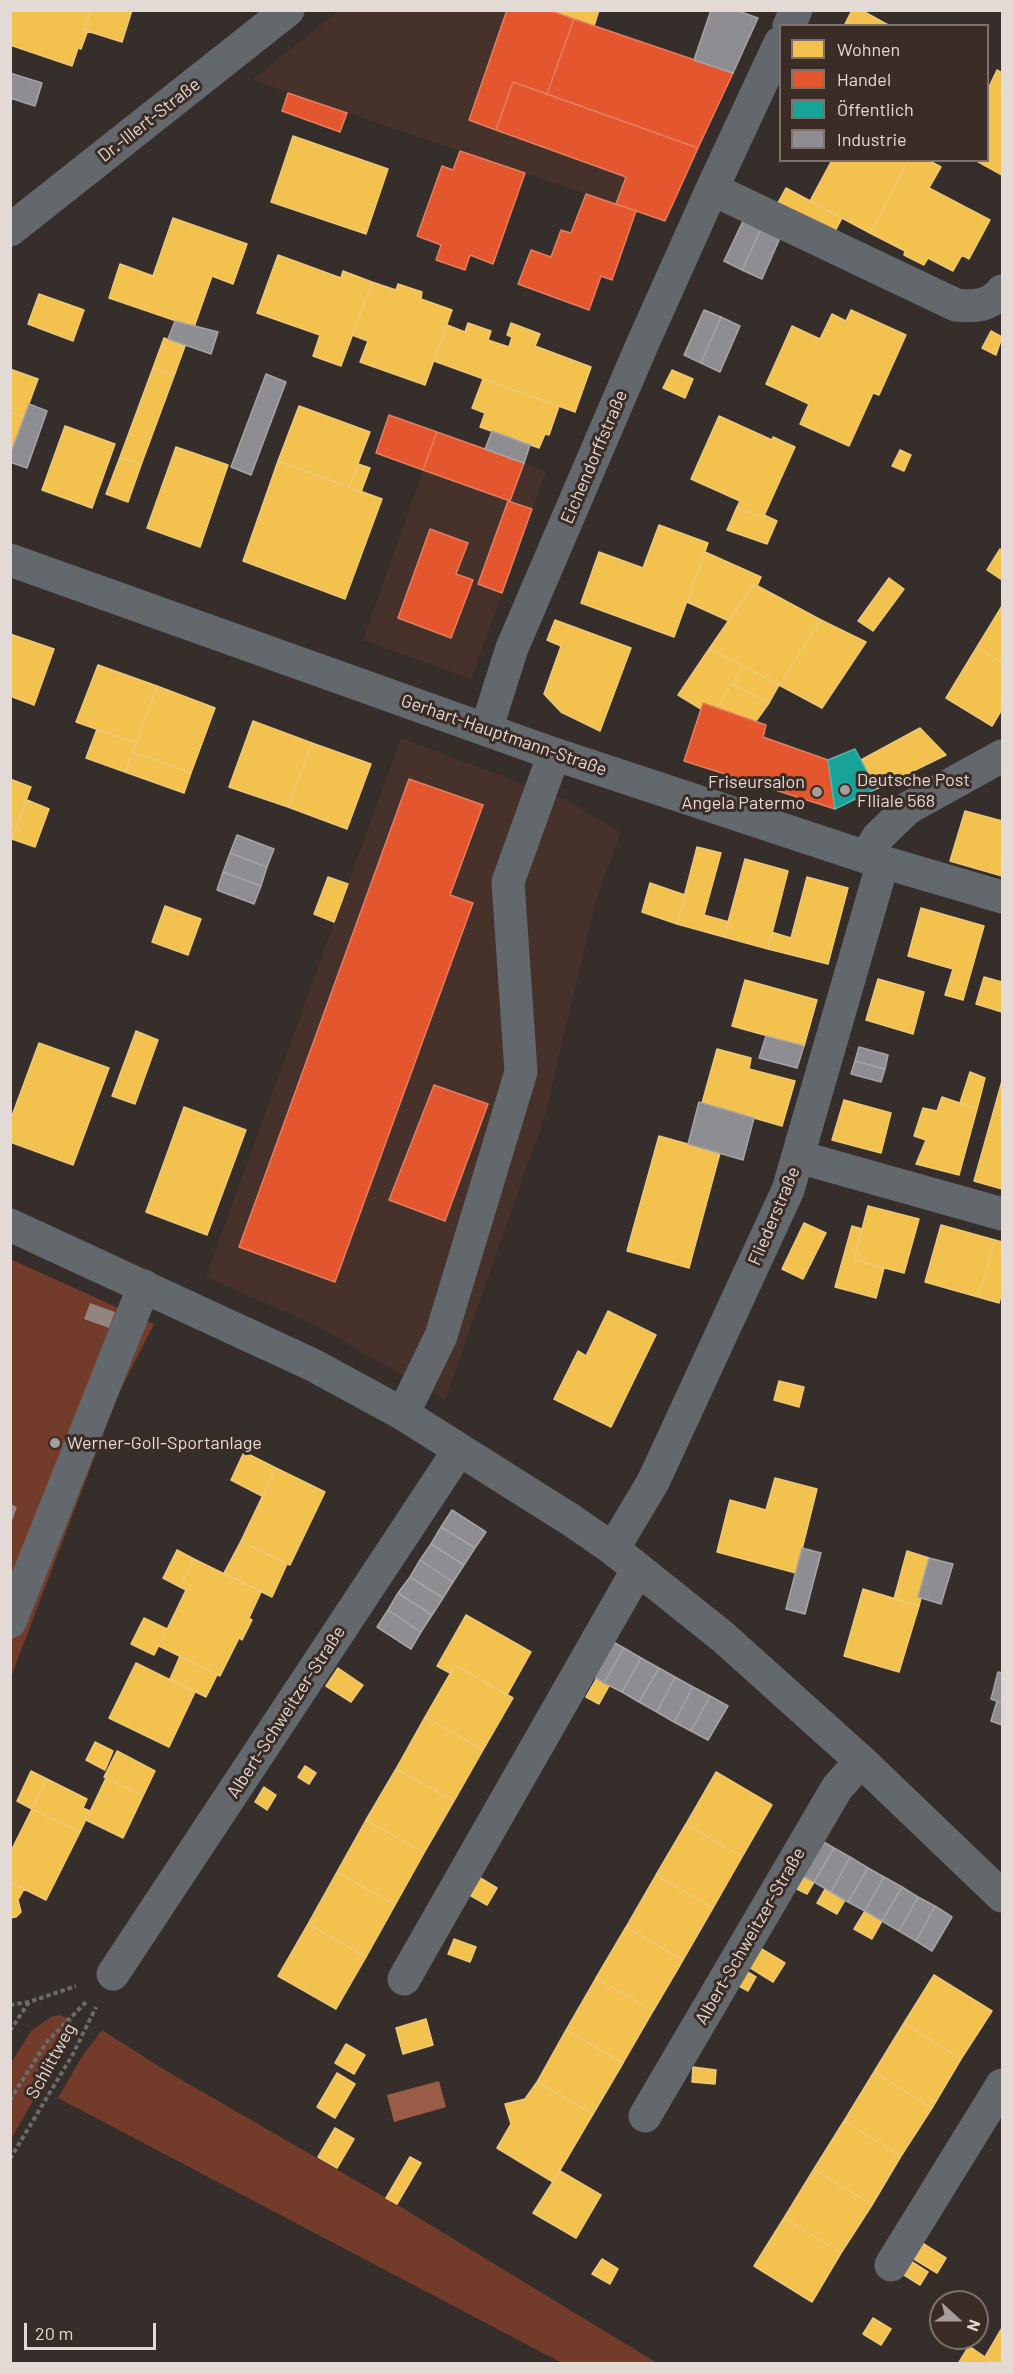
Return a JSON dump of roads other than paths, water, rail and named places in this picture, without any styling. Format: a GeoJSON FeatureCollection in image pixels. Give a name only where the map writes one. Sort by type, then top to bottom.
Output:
{"type":"FeatureCollection","features":[{"type":"Feature","properties":{"kind":"street","name":"Dr.-Illert-Straße"},"geometry":{"type":"LineString","coordinates":[[10,230],[288,10]]}},
{"type":"Feature","properties":{"kind":"street"},"geometry":{"type":"LineString","coordinates":[[790,24],[796,10]]}},
{"type":"Feature","properties":{"kind":"street","name":"Eichendorffstraße"},"geometry":{"type":"LineString","coordinates":[[486,730],[512,648],[712,189],[779,45]]}},
{"type":"Feature","properties":{"kind":"street"},"geometry":{"type":"LineString","coordinates":[[712,189],[956,305],[973,307],[987,303],[1002,291]]}},
{"type":"Feature","properties":{"kind":"street","name":"Gerhart-Hauptmann-Straße"},"geometry":{"type":"LineString","coordinates":[[10,560],[554,754],[874,860],[1002,897]]}},
{"type":"Feature","properties":{"kind":"street"},"geometry":{"type":"LineString","coordinates":[[403,1414],[441,1335],[521,1072],[508,882],[554,754]]}},
{"type":"Feature","properties":{"kind":"street","name":"Fliederstraße"},"geometry":{"type":"LineString","coordinates":[[626,1559],[653,1482],[788,1190],[799,1157],[878,837],[908,808],[1002,756]]}},
{"type":"Feature","properties":{"kind":"street"},"geometry":{"type":"LineString","coordinates":[[799,1157],[1002,1214]]}},
{"type":"Feature","properties":{"kind":"street"},"geometry":{"type":"LineString","coordinates":[[10,1225],[313,1365],[403,1414],[571,1520],[626,1559],[723,1637],[861,1761],[1002,1896]]}},
{"type":"Feature","properties":{"kind":"street"},"geometry":{"type":"LineString","coordinates":[[10,1622],[144,1286]]}},
{"type":"Feature","properties":{"kind":"street","name":"Albert-Schweitzer-Straße"},"geometry":{"type":"LineString","coordinates":[[113,1974],[459,1450]]}},
{"type":"Feature","properties":{"kind":"street"},"geometry":{"type":"LineString","coordinates":[[404,1979],[626,1559]]}},
{"type":"Feature","properties":{"kind":"street","name":"Albert-Schweitzer-Straße"},"geometry":{"type":"LineString","coordinates":[[645,2116],[837,1788],[861,1761]]}},
{"type":"Feature","properties":{"kind":"street"},"geometry":{"type":"LineString","coordinates":[[891,2265],[1002,2085]]}},
{"type":"Feature","properties":{"kind":"place","name":"Deutsche Post FIliale 568"},"geometry":{"type":"Point","coordinates":[845,790]}},
{"type":"Feature","properties":{"kind":"place","name":"Friseursalon Angela Patermo"},"geometry":{"type":"Point","coordinates":[817,792]}},
{"type":"Feature","properties":{"kind":"place","name":"Werner-Goll-Sportanlage"},"geometry":{"type":"Point","coordinates":[55,1443]}}]}
